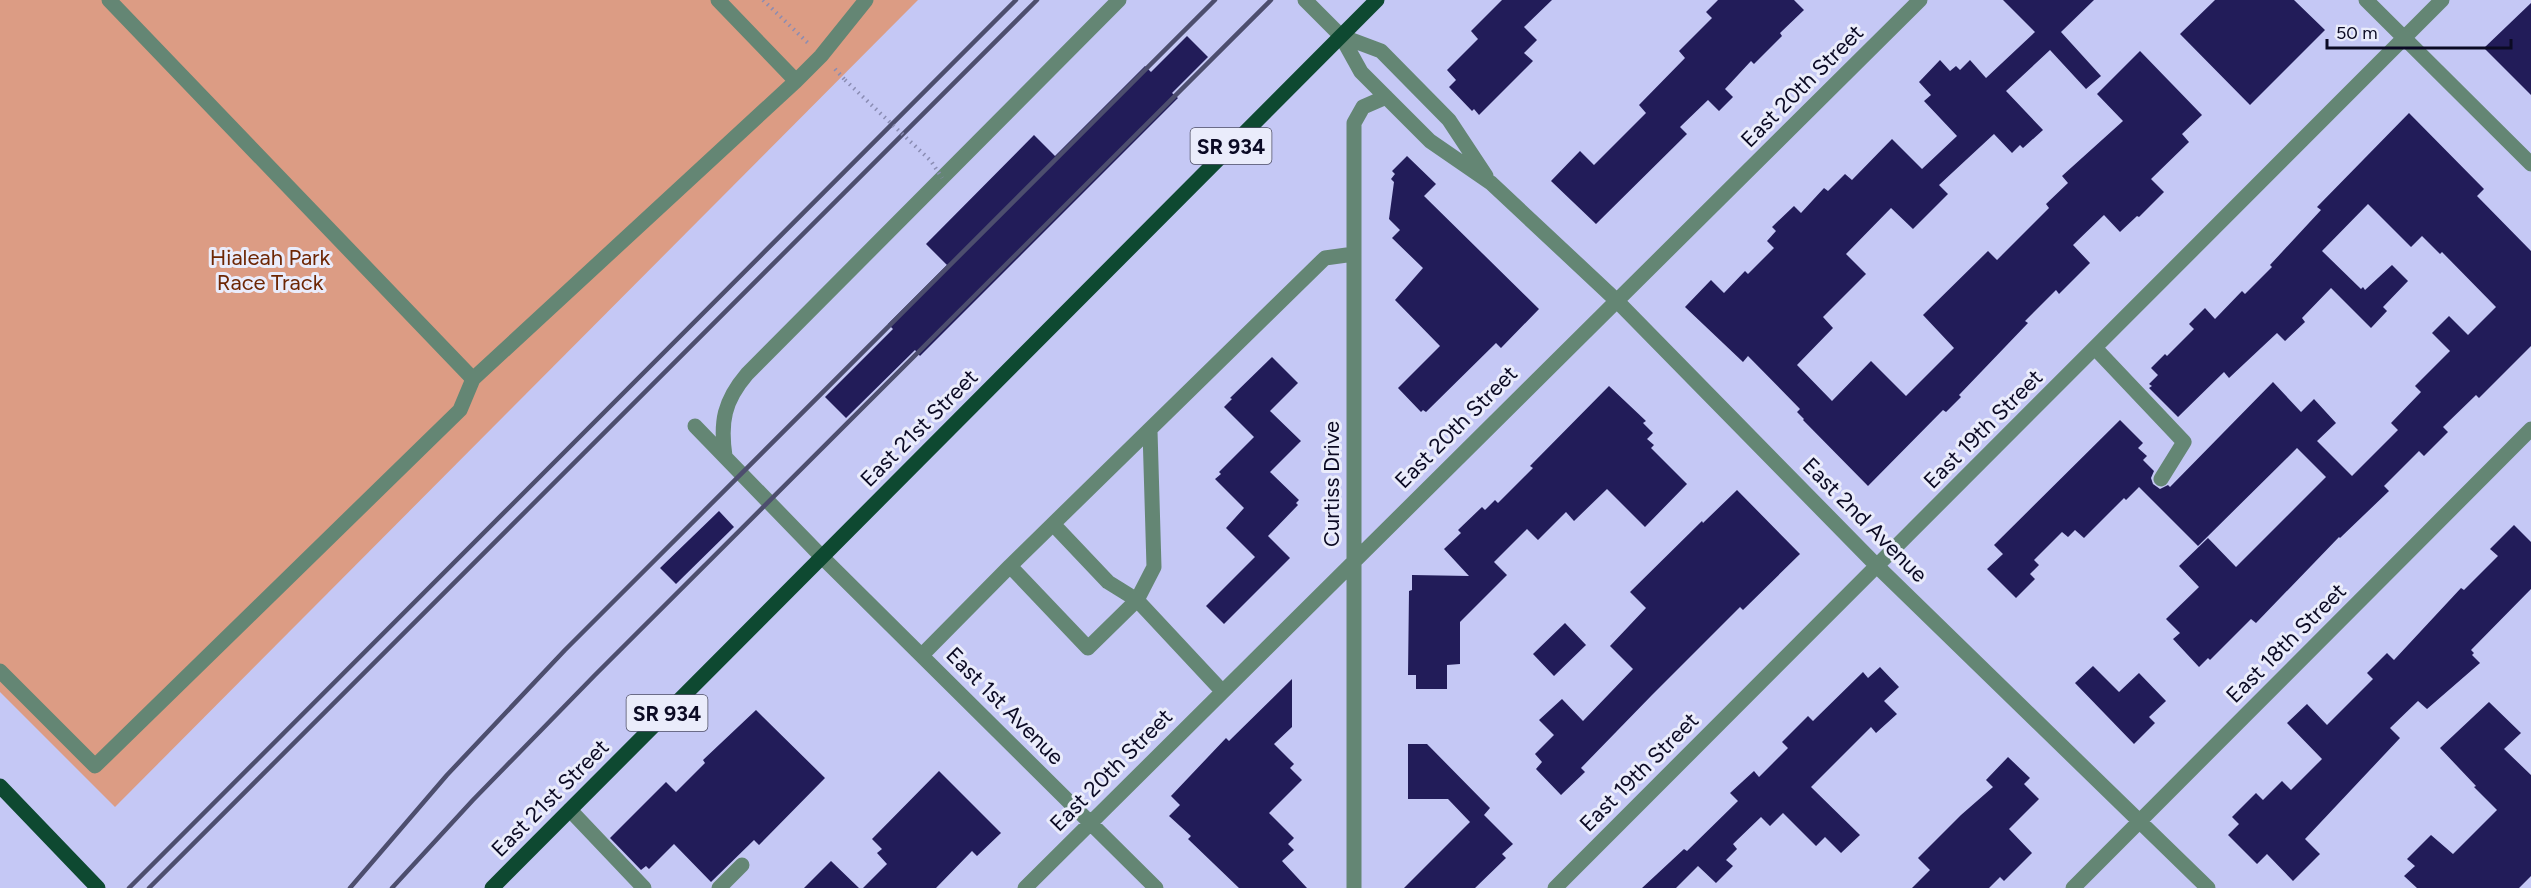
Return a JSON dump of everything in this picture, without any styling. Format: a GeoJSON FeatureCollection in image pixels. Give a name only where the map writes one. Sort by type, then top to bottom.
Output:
{"type":"FeatureCollection","features":[{"type":"Feature","properties":{"kind":"main road","name":"East 21st Street"},"geometry":{"type":"LineString","coordinates":[[492,888],[1377,0]]}},
{"type":"Feature","properties":{"kind":"main road"},"geometry":{"type":"LineString","coordinates":[[0,786],[98,888]]}},
{"type":"Feature","properties":{"kind":"street"},"geometry":{"type":"LineString","coordinates":[[109,0],[473,379]]}},
{"type":"Feature","properties":{"kind":"street"},"geometry":{"type":"LineString","coordinates":[[718,0],[796,81]]}},
{"type":"Feature","properties":{"kind":"street"},"geometry":{"type":"LineString","coordinates":[[0,671],[95,766],[460,410],[473,379],[796,81],[821,56],[866,0]]}},
{"type":"Feature","properties":{"kind":"street"},"geometry":{"type":"LineString","coordinates":[[725,456],[722,434],[724,414],[733,391],[747,374],[1119,0]]}},
{"type":"Feature","properties":{"kind":"street"},"geometry":{"type":"LineString","coordinates":[[1305,0],[1341,36]]}},
{"type":"Feature","properties":{"kind":"street","name":"East 20th Street"},"geometry":{"type":"LineString","coordinates":[[1025,888],[1353,560],[1920,0]]}},
{"type":"Feature","properties":{"kind":"street"},"geometry":{"type":"LineString","coordinates":[[2366,0],[2531,164]]}},
{"type":"Feature","properties":{"kind":"street","name":"East 19th Street"},"geometry":{"type":"LineString","coordinates":[[1555,888],[2442,0]]}},
{"type":"Feature","properties":{"kind":"street","name":"East 2nd Avenue"},"geometry":{"type":"LineString","coordinates":[[1341,36],[1360,72],[1430,141],[1491,183],[1617,301],[1878,567],[2208,888]]}},
{"type":"Feature","properties":{"kind":"street","name":"East 2nd Avenue"},"geometry":{"type":"LineString","coordinates":[[1341,36],[1381,51],[1449,120],[1491,183]]}},
{"type":"Feature","properties":{"kind":"street","name":"Curtiss Drive"},"geometry":{"type":"LineString","coordinates":[[1354,888],[1354,123],[1363,107],[1386,97]]}},
{"type":"Feature","properties":{"kind":"street"},"geometry":{"type":"LineString","coordinates":[[922,655],[1325,258],[1354,254]]}},
{"type":"Feature","properties":{"kind":"street"},"geometry":{"type":"LineString","coordinates":[[2095,348],[2184,442],[2161,479]]}},
{"type":"Feature","properties":{"kind":"street","name":"East 1st Avenue"},"geometry":{"type":"LineString","coordinates":[[695,426],[822,557],[1156,888]]}},
{"type":"Feature","properties":{"kind":"street","name":"East 18th Street"},"geometry":{"type":"LineString","coordinates":[[2073,888],[2531,429]]}},
{"type":"Feature","properties":{"kind":"street"},"geometry":{"type":"LineString","coordinates":[[1010,566],[1088,648],[1137,600],[1154,567],[1150,431]]}},
{"type":"Feature","properties":{"kind":"street"},"geometry":{"type":"LineString","coordinates":[[1053,524],[1108,582],[1137,600],[1222,691]]}},
{"type":"Feature","properties":{"kind":"street"},"geometry":{"type":"LineString","coordinates":[[570,810],[644,888]]}},
{"type":"Feature","properties":{"kind":"street"},"geometry":{"type":"LineString","coordinates":[[719,888],[742,865]]}},
{"type":"Feature","properties":{"kind":"path"},"geometry":{"type":"LineString","coordinates":[[763,0],[931,161],[942,178]]}},
{"type":"Feature","properties":{"kind":"green space","name":"Hialeah Park Race Track"},"geometry":{"type":"Polygon","coordinates":[[[0,0],[918,0],[115,807],[0,692],[0,0]]]}},
{"type":"Feature","properties":{"kind":"building"},"geometry":{"type":"Polygon","coordinates":[[[1502,0],[1552,0],[1524,27],[1537,40],[1524,53],[1533,61],[1479,115],[1474,109],[1472,111],[1449,87],[1456,80],[1447,70],[1478,39],[1471,31],[1502,0]]]}},
{"type":"Feature","properties":{"kind":"building"},"geometry":{"type":"Polygon","coordinates":[[[1718,0],[1794,0],[1804,10],[1780,33],[1782,36],[1754,64],[1751,61],[1725,89],[1733,97],[1719,111],[1708,100],[1680,127],[1687,134],[1596,224],[1551,181],[1580,151],[1594,165],[1646,113],[1639,105],[1685,58],[1679,51],[1712,18],[1706,12],[1718,0]]]}},
{"type":"Feature","properties":{"kind":"building"},"geometry":{"type":"Polygon","coordinates":[[[2003,0],[2094,0],[2061,32],[2101,76],[2086,89],[2050,50],[2006,91],[2043,130],[2023,148],[2020,145],[2012,153],[1994,134],[1939,185],[1948,194],[1913,229],[1891,208],[1846,254],[1866,274],[1823,317],[1833,328],[1797,365],[1832,401],[1871,361],[1906,396],[1954,348],[1923,315],[1988,251],[1997,260],[2049,208],[2046,204],[2068,183],[2062,176],[2123,121],[2097,94],[2140,51],[2202,115],[2182,134],[2189,142],[2151,179],[2164,192],[2120,232],[2104,215],[2073,245],[2090,263],[2059,294],[2056,290],[2025,321],[2028,323],[1959,395],[1961,397],[1946,412],[1943,410],[1868,486],[1803,420],[1797,412],[1800,409],[1748,356],[1743,362],[1685,307],[1711,280],[1724,293],[1745,271],[1748,274],[1774,248],[1767,241],[1776,231],[1772,227],[1794,206],[1801,213],[1824,188],[1828,191],[1845,174],[1852,180],[1892,139],[1922,169],[1957,136],[1924,101],[1931,95],[1919,82],[1940,60],[1950,71],[1956,66],[1960,70],[1970,60],[1986,78],[2035,32],[2003,0]]]}},
{"type":"Feature","properties":{"kind":"building"},"geometry":{"type":"Polygon","coordinates":[[[2215,0],[2294,0],[2325,30],[2250,105],[2180,34],[2215,0]]]}},
{"type":"Feature","properties":{"kind":"building"},"geometry":{"type":"Polygon","coordinates":[[[2531,3],[2531,95],[2484,48],[2531,3]]]}},
{"type":"Feature","properties":{"kind":"building"},"geometry":{"type":"Polygon","coordinates":[[[1187,36],[1208,57],[1172,93],[1178,98],[920,356],[915,350],[846,418],[825,397],[893,329],[888,324],[947,265],[926,244],[1034,135],[1055,156],[1145,66],[1151,72],[1187,36]]]}},
{"type":"Feature","properties":{"kind":"building"},"geometry":{"type":"Polygon","coordinates":[[[2409,113],[2484,189],[2477,196],[2531,251],[2531,346],[2479,398],[2476,395],[2443,427],[2448,432],[2424,456],[2419,451],[2384,486],[2389,491],[2339,537],[2256,623],[2251,619],[2210,660],[2208,658],[2199,667],[2173,639],[2180,633],[2166,619],[2199,587],[2179,566],[2208,538],[2236,567],[2326,477],[2297,448],[2198,546],[2139,487],[2126,500],[2124,498],[2084,538],[2075,530],[2068,537],[2062,532],[2034,560],[2039,565],[2030,574],[2035,579],[2016,598],[1987,569],[2003,554],[1994,545],[2120,420],[2143,443],[2138,448],[2147,456],[2143,460],[2154,471],[2151,478],[2153,484],[2160,489],[2168,485],[2170,487],[2273,382],[2301,412],[2314,399],[2336,423],[2317,441],[2352,476],[2398,430],[2391,423],[2421,392],[2415,386],[2450,351],[2432,333],[2449,316],[2468,335],[2496,307],[2442,252],[2440,254],[2422,236],[2411,247],[2368,204],[2322,251],[2361,289],[2363,287],[2365,290],[2392,265],[2408,281],[2383,307],[2387,311],[2371,328],[2331,288],[2302,318],[2305,322],[2285,341],[2277,333],[2229,378],[2224,372],[2178,417],[2149,388],[2152,386],[2149,384],[2158,375],[2151,368],[2165,354],[2167,356],[2194,329],[2189,324],[2205,308],[2215,319],[2242,291],[2245,294],[2272,267],[2270,265],[2321,210],[2317,207],[2409,113]]]}},
{"type":"Feature","properties":{"kind":"building"},"geometry":{"type":"Polygon","coordinates":[[[1407,156],[1436,184],[1424,196],[1539,309],[1501,348],[1496,343],[1426,412],[1423,410],[1421,412],[1398,388],[1440,346],[1395,300],[1423,268],[1392,238],[1400,230],[1389,219],[1394,182],[1391,179],[1395,174],[1392,171],[1407,156]]]}},
{"type":"Feature","properties":{"kind":"building"},"geometry":{"type":"Polygon","coordinates":[[[1272,357],[1298,383],[1270,411],[1301,441],[1270,472],[1299,500],[1296,503],[1298,505],[1268,536],[1290,558],[1224,624],[1206,606],[1255,557],[1226,528],[1244,508],[1215,479],[1221,474],[1219,472],[1254,437],[1224,407],[1232,399],[1230,398],[1272,357]]]}},
{"type":"Feature","properties":{"kind":"building"},"geometry":{"type":"Polygon","coordinates":[[[1609,386],[1646,421],[1643,423],[1653,433],[1647,439],[1654,445],[1651,448],[1687,484],[1645,527],[1607,489],[1574,521],[1566,512],[1538,540],[1527,529],[1494,562],[1507,575],[1460,622],[1460,664],[1447,665],[1447,689],[1416,689],[1416,675],[1408,675],[1409,591],[1412,590],[1412,575],[1469,576],[1444,549],[1461,533],[1458,530],[1482,507],[1485,510],[1495,500],[1498,503],[1533,468],[1530,466],[1609,386]]]}},
{"type":"Feature","properties":{"kind":"building"},"geometry":{"type":"Polygon","coordinates":[[[1737,490],[1800,554],[1743,610],[1740,607],[1652,695],[1581,768],[1585,772],[1561,795],[1536,769],[1542,762],[1535,754],[1554,735],[1539,720],[1562,699],[1583,721],[1633,669],[1610,646],[1646,608],[1630,592],[1737,490]]]}},
{"type":"Feature","properties":{"kind":"building"},"geometry":{"type":"Polygon","coordinates":[[[719,511],[734,527],[676,584],[660,568],[719,511]]]}},
{"type":"Feature","properties":{"kind":"building"},"geometry":{"type":"Polygon","coordinates":[[[2514,525],[2531,542],[2531,589],[2471,650],[2474,653],[2472,655],[2480,663],[2427,709],[2418,701],[2390,728],[2400,738],[2305,839],[2320,854],[2293,881],[2267,854],[2257,864],[2228,835],[2239,824],[2232,817],[2256,793],[2263,800],[2282,781],[2291,790],[2322,759],[2287,723],[2307,704],[2327,725],[2373,679],[2367,673],[2387,653],[2394,660],[2461,588],[2464,590],[2498,556],[2490,549],[2514,525]]]}},
{"type":"Feature","properties":{"kind":"building"},"geometry":{"type":"Polygon","coordinates":[[[1565,623],[1586,645],[1554,676],[1533,654],[1565,623]]]}},
{"type":"Feature","properties":{"kind":"building"},"geometry":{"type":"Polygon","coordinates":[[[2093,666],[2119,692],[2139,673],[2166,701],[2149,717],[2155,723],[2134,744],[2075,683],[2093,666]]]}},
{"type":"Feature","properties":{"kind":"building"},"geometry":{"type":"Polygon","coordinates":[[[1880,667],[1899,687],[1884,701],[1897,714],[1876,733],[1871,727],[1811,787],[1860,835],[1841,853],[1825,837],[1816,846],[1783,813],[1770,826],[1761,817],[1733,844],[1737,849],[1726,860],[1733,866],[1716,883],[1698,866],[1676,888],[1642,888],[1684,849],[1687,851],[1738,801],[1730,793],[1754,771],[1759,777],[1788,748],[1782,742],[1808,716],[1813,721],[1863,672],[1868,678],[1880,667]]]}},
{"type":"Feature","properties":{"kind":"building"},"geometry":{"type":"Polygon","coordinates":[[[1292,679],[1292,727],[1274,744],[1294,764],[1290,768],[1302,780],[1269,813],[1294,838],[1288,844],[1294,850],[1282,861],[1307,888],[1239,888],[1188,839],[1191,836],[1169,816],[1180,805],[1171,796],[1226,738],[1229,741],[1292,679]]]}},
{"type":"Feature","properties":{"kind":"building"},"geometry":{"type":"Polygon","coordinates":[[[2489,702],[2521,733],[2504,749],[2531,775],[2531,876],[2519,888],[2417,888],[2404,876],[2415,866],[2407,859],[2431,835],[2453,854],[2497,810],[2440,748],[2489,702]]]}},
{"type":"Feature","properties":{"kind":"building"},"geometry":{"type":"Polygon","coordinates":[[[756,710],[825,778],[759,845],[754,840],[711,882],[674,844],[649,869],[646,866],[641,870],[610,838],[666,782],[676,792],[705,763],[703,760],[756,710]]]}},
{"type":"Feature","properties":{"kind":"building"},"geometry":{"type":"Polygon","coordinates":[[[1408,744],[1427,744],[1490,808],[1484,815],[1513,844],[1502,854],[1506,858],[1475,888],[1404,888],[1470,822],[1448,799],[1408,799],[1408,744]]]}},
{"type":"Feature","properties":{"kind":"building"},"geometry":{"type":"Polygon","coordinates":[[[2008,757],[2030,778],[2024,784],[2039,799],[2009,829],[2032,853],[2004,881],[2000,877],[1989,888],[1912,888],[1930,870],[1918,858],[1993,787],[1986,780],[2008,757]]]}},
{"type":"Feature","properties":{"kind":"building"},"geometry":{"type":"Polygon","coordinates":[[[939,771],[1001,833],[977,856],[972,851],[936,888],[863,888],[887,864],[877,853],[882,849],[872,839],[939,771]]]}},
{"type":"Feature","properties":{"kind":"building"},"geometry":{"type":"Polygon","coordinates":[[[831,861],[859,888],[804,888],[831,861]]]}},
{"type":"Feature","properties":{"kind":"railway"},"geometry":{"type":"LineString","coordinates":[[129,888],[1016,0]]}},
{"type":"Feature","properties":{"kind":"railway"},"geometry":{"type":"LineString","coordinates":[[149,888],[1037,0]]}},
{"type":"Feature","properties":{"kind":"railway"},"geometry":{"type":"LineString","coordinates":[[350,888],[447,775],[565,650],[1215,0]]}},
{"type":"Feature","properties":{"kind":"railway"},"geometry":{"type":"LineString","coordinates":[[392,888],[473,800],[595,675],[1271,0]]}}]}
